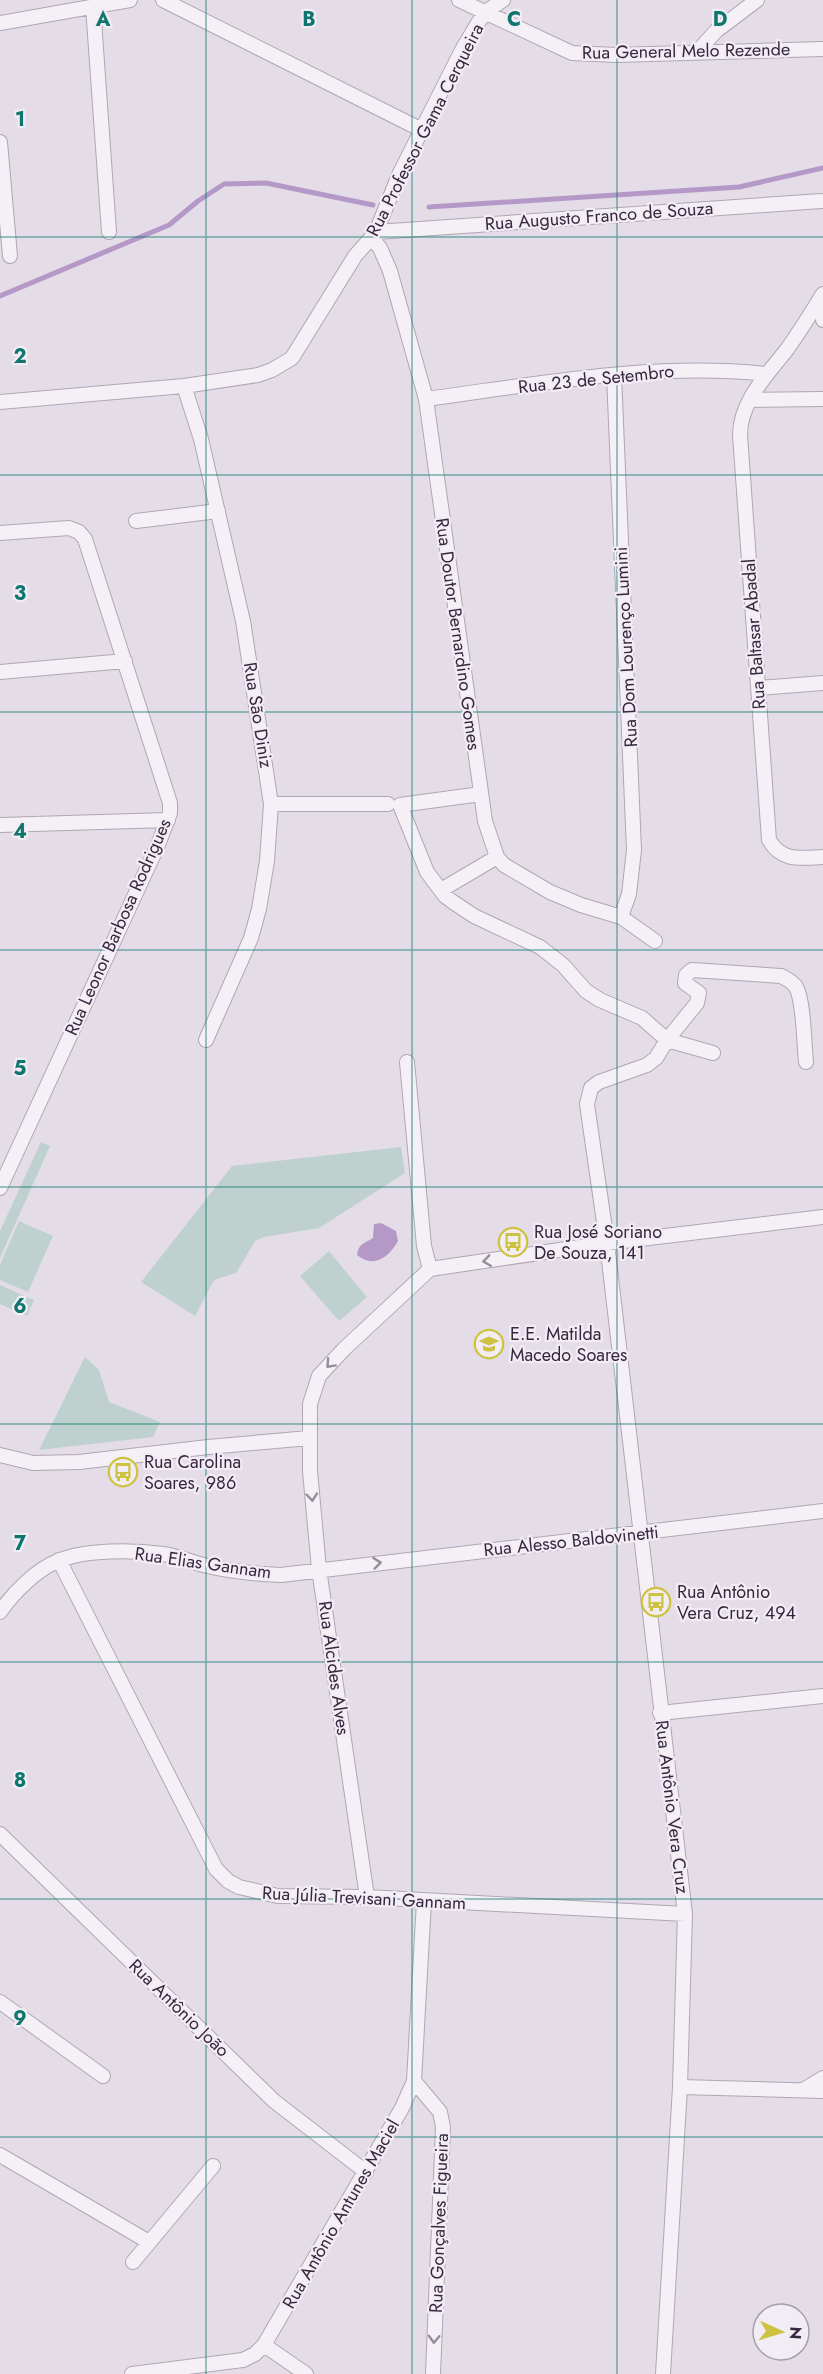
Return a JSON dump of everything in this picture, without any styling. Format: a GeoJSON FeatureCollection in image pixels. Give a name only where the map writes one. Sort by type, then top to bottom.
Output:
{"type":"FeatureCollection","features":[{"type":"Feature","properties":{"kind":"street"},"geometry":{"type":"LineString","coordinates":[[0,23],[130,0]]}},
{"type":"Feature","properties":{"kind":"street"},"geometry":{"type":"LineString","coordinates":[[163,0],[422,130]]}},
{"type":"Feature","properties":{"kind":"street","name":"Rua General Melo Rezende"},"geometry":{"type":"LineString","coordinates":[[459,0],[484,14],[572,53],[616,55],[823,49]]}},
{"type":"Feature","properties":{"kind":"street"},"geometry":{"type":"LineString","coordinates":[[484,14],[503,0]]}},
{"type":"Feature","properties":{"kind":"street"},"geometry":{"type":"LineString","coordinates":[[696,52],[716,31],[757,0]]}},
{"type":"Feature","properties":{"kind":"street"},"geometry":{"type":"LineString","coordinates":[[93,6],[109,232]]}},
{"type":"Feature","properties":{"kind":"street","name":"Rua Professor Gama Cerqueira"},"geometry":{"type":"LineString","coordinates":[[0,402],[184,386],[258,375],[292,358],[355,256],[374,235],[387,200],[463,48],[484,14]]}},
{"type":"Feature","properties":{"kind":"street"},"geometry":{"type":"LineString","coordinates":[[0,142],[10,256]]}},
{"type":"Feature","properties":{"kind":"street","name":"Rua Augusto Franco de Souza"},"geometry":{"type":"LineString","coordinates":[[374,235],[821,201]]}},
{"type":"Feature","properties":{"kind":"street","name":"Rua Doutor Bernardino Gomes"},"geometry":{"type":"LineString","coordinates":[[374,235],[390,271],[426,399],[485,821],[497,857]]}},
{"type":"Feature","properties":{"kind":"street"},"geometry":{"type":"LineString","coordinates":[[822,295],[823,320]]}},
{"type":"Feature","properties":{"kind":"street","name":"Rua Baltasar Abadal"},"geometry":{"type":"LineString","coordinates":[[822,295],[750,400],[740,420],[740,435],[769,840],[775,851],[789,857],[823,857]]}},
{"type":"Feature","properties":{"kind":"street","name":"Rua 23 de Setembro"},"geometry":{"type":"LineString","coordinates":[[426,399],[657,370],[718,370],[767,374]]}},
{"type":"Feature","properties":{"kind":"street","name":"Rua Dom Lourenço Lumini"},"geometry":{"type":"LineString","coordinates":[[614,375],[634,850],[629,894],[621,917]]}},
{"type":"Feature","properties":{"kind":"street","name":"Rua São Diniz"},"geometry":{"type":"LineString","coordinates":[[184,386],[201,439],[243,621],[271,804],[267,861],[254,928],[206,1041]]}},
{"type":"Feature","properties":{"kind":"street"},"geometry":{"type":"LineString","coordinates":[[750,400],[823,399]]}},
{"type":"Feature","properties":{"kind":"street"},"geometry":{"type":"LineString","coordinates":[[136,521],[218,511]]}},
{"type":"Feature","properties":{"kind":"street","name":"Rua Leonor Barbosa Rodrigues"},"geometry":{"type":"LineString","coordinates":[[0,533],[54,527],[69,528],[79,532],[87,543],[170,803],[168,820],[158,845],[0,1188]]}},
{"type":"Feature","properties":{"kind":"street"},"geometry":{"type":"LineString","coordinates":[[0,672],[125,661]]}},
{"type":"Feature","properties":{"kind":"street"},"geometry":{"type":"LineString","coordinates":[[759,688],[823,683]]}},
{"type":"Feature","properties":{"kind":"street"},"geometry":{"type":"LineString","coordinates":[[271,804],[394,804],[481,794]]}},
{"type":"Feature","properties":{"kind":"street"},"geometry":{"type":"LineString","coordinates":[[394,804],[427,872],[453,902],[474,916],[540,947],[563,965],[586,991],[600,1000],[642,1018],[667,1040],[713,1053]]}},
{"type":"Feature","properties":{"kind":"street"},"geometry":{"type":"LineString","coordinates":[[0,825],[168,820]]}},
{"type":"Feature","properties":{"kind":"street"},"geometry":{"type":"LineString","coordinates":[[441,890],[497,857],[504,865],[522,877],[550,892],[581,905],[621,917],[655,941]]}},
{"type":"Feature","properties":{"kind":"street"},"geometry":{"type":"LineString","coordinates":[[667,1040],[700,997],[697,990],[685,983],[689,971],[781,976],[790,980],[796,987],[800,999],[806,1062]]}},
{"type":"Feature","properties":{"kind":"street","name":"Rua Antônio Vera Cruz"},"geometry":{"type":"LineString","coordinates":[[663,2374],[680,2087],[685,1914],[607,1243],[587,1104],[591,1088],[647,1065],[656,1058],[667,1040]]}},
{"type":"Feature","properties":{"kind":"street"},"geometry":{"type":"LineString","coordinates":[[407,1062],[424,1246],[430,1269],[607,1243],[823,1217]]}},
{"type":"Feature","properties":{"kind":"street","name":"Rua Alcides Alves"},"geometry":{"type":"LineString","coordinates":[[367,1897],[319,1569],[309,1438],[310,1404],[319,1376],[344,1349],[430,1269]]}},
{"type":"Feature","properties":{"kind":"street"},"geometry":{"type":"LineString","coordinates":[[0,1455],[33,1463],[79,1462],[309,1438]]}},
{"type":"Feature","properties":{"kind":"street","name":"Rua Alesso Baldovinetti"},"geometry":{"type":"LineString","coordinates":[[319,1569],[641,1534],[823,1511]]}},
{"type":"Feature","properties":{"kind":"street","name":"Rua Elias Gannam"},"geometry":{"type":"LineString","coordinates":[[0,1612],[39,1572],[59,1560],[87,1554],[130,1552],[166,1554],[244,1573],[281,1575],[319,1569]]}},
{"type":"Feature","properties":{"kind":"street","name":"Rua Júlia Trevisani Gannam"},"geometry":{"type":"LineString","coordinates":[[59,1560],[216,1869],[228,1881],[255,1892],[278,1896],[367,1897],[685,1914]]}},
{"type":"Feature","properties":{"kind":"street"},"geometry":{"type":"LineString","coordinates":[[660,1713],[823,1696]]}},
{"type":"Feature","properties":{"kind":"street","name":"Rua Antônio João"},"geometry":{"type":"LineString","coordinates":[[0,1834],[274,2101],[366,2172]]}},
{"type":"Feature","properties":{"kind":"street"},"geometry":{"type":"LineString","coordinates":[[414,2081],[424,1901]]}},
{"type":"Feature","properties":{"kind":"street"},"geometry":{"type":"LineString","coordinates":[[0,2002],[103,2076]]}},
{"type":"Feature","properties":{"kind":"street"},"geometry":{"type":"LineString","coordinates":[[803,2090],[823,2078]]}},
{"type":"Feature","properties":{"kind":"street","name":"Rua Antônio Antunes Maciel"},"geometry":{"type":"LineString","coordinates":[[132,2374],[243,2360],[255,2354],[264,2345],[366,2172],[402,2108],[414,2081]]}},
{"type":"Feature","properties":{"kind":"street","name":"Rua Gonçalves Figueira"},"geometry":{"type":"LineString","coordinates":[[414,2081],[433,2100],[440,2112],[443,2127],[433,2374]]}},
{"type":"Feature","properties":{"kind":"street"},"geometry":{"type":"LineString","coordinates":[[680,2087],[823,2091]]}},
{"type":"Feature","properties":{"kind":"street"},"geometry":{"type":"LineString","coordinates":[[0,2155],[149,2242]]}},
{"type":"Feature","properties":{"kind":"street"},"geometry":{"type":"LineString","coordinates":[[133,2262],[213,2166]]}},
{"type":"Feature","properties":{"kind":"street"},"geometry":{"type":"LineString","coordinates":[[264,2345],[306,2374]]}},
{"type":"Feature","properties":{"kind":"shaded area"},"geometry":{"type":"Polygon","coordinates":[[[41,1142],[50,1146],[0,1258],[0,1231],[41,1142]]]}},
{"type":"Feature","properties":{"kind":"shaded area"},"geometry":{"type":"Polygon","coordinates":[[[401,1147],[405,1173],[319,1228],[264,1237],[255,1241],[236,1273],[214,1280],[195,1316],[141,1282],[232,1166],[401,1147]]]}},
{"type":"Feature","properties":{"kind":"shaded area"},"geometry":{"type":"Polygon","coordinates":[[[19,1221],[53,1236],[28,1292],[0,1280],[0,1265],[19,1221]]]}},
{"type":"Feature","properties":{"kind":"shaded area"},"geometry":{"type":"Polygon","coordinates":[[[381,1223],[396,1231],[398,1241],[386,1256],[375,1261],[363,1259],[357,1255],[359,1248],[373,1238],[374,1224],[381,1223]]]}},
{"type":"Feature","properties":{"kind":"shaded area"},"geometry":{"type":"Polygon","coordinates":[[[329,1251],[367,1297],[339,1321],[300,1276],[329,1251]]]}},
{"type":"Feature","properties":{"kind":"shaded area"},"geometry":{"type":"Polygon","coordinates":[[[0,1285],[34,1300],[27,1316],[0,1304],[0,1285]]]}},
{"type":"Feature","properties":{"kind":"shaded area"},"geometry":{"type":"Polygon","coordinates":[[[85,1357],[99,1370],[109,1402],[160,1422],[153,1437],[39,1450],[85,1357]]]}},
{"type":"Feature","properties":{"kind":"waterway"},"geometry":{"type":"LineString","coordinates":[[429,207],[739,187],[823,168]]}},
{"type":"Feature","properties":{"kind":"waterway"},"geometry":{"type":"LineString","coordinates":[[0,296],[169,225],[198,201],[224,184],[266,183],[373,205]]}},
{"type":"Feature","properties":{"kind":"place","name":"Rua José Soriano De Souza, 141"},"geometry":{"type":"Point","coordinates":[513,1242]}},
{"type":"Feature","properties":{"kind":"place","name":"E.E. Matilda Macedo Soares"},"geometry":{"type":"Point","coordinates":[489,1344]}},
{"type":"Feature","properties":{"kind":"place","name":"Rua Carolina Soares, 986"},"geometry":{"type":"Point","coordinates":[123,1472]}},
{"type":"Feature","properties":{"kind":"place","name":"Rua Antônio Vera Cruz, 494"},"geometry":{"type":"Point","coordinates":[656,1602]}}]}
